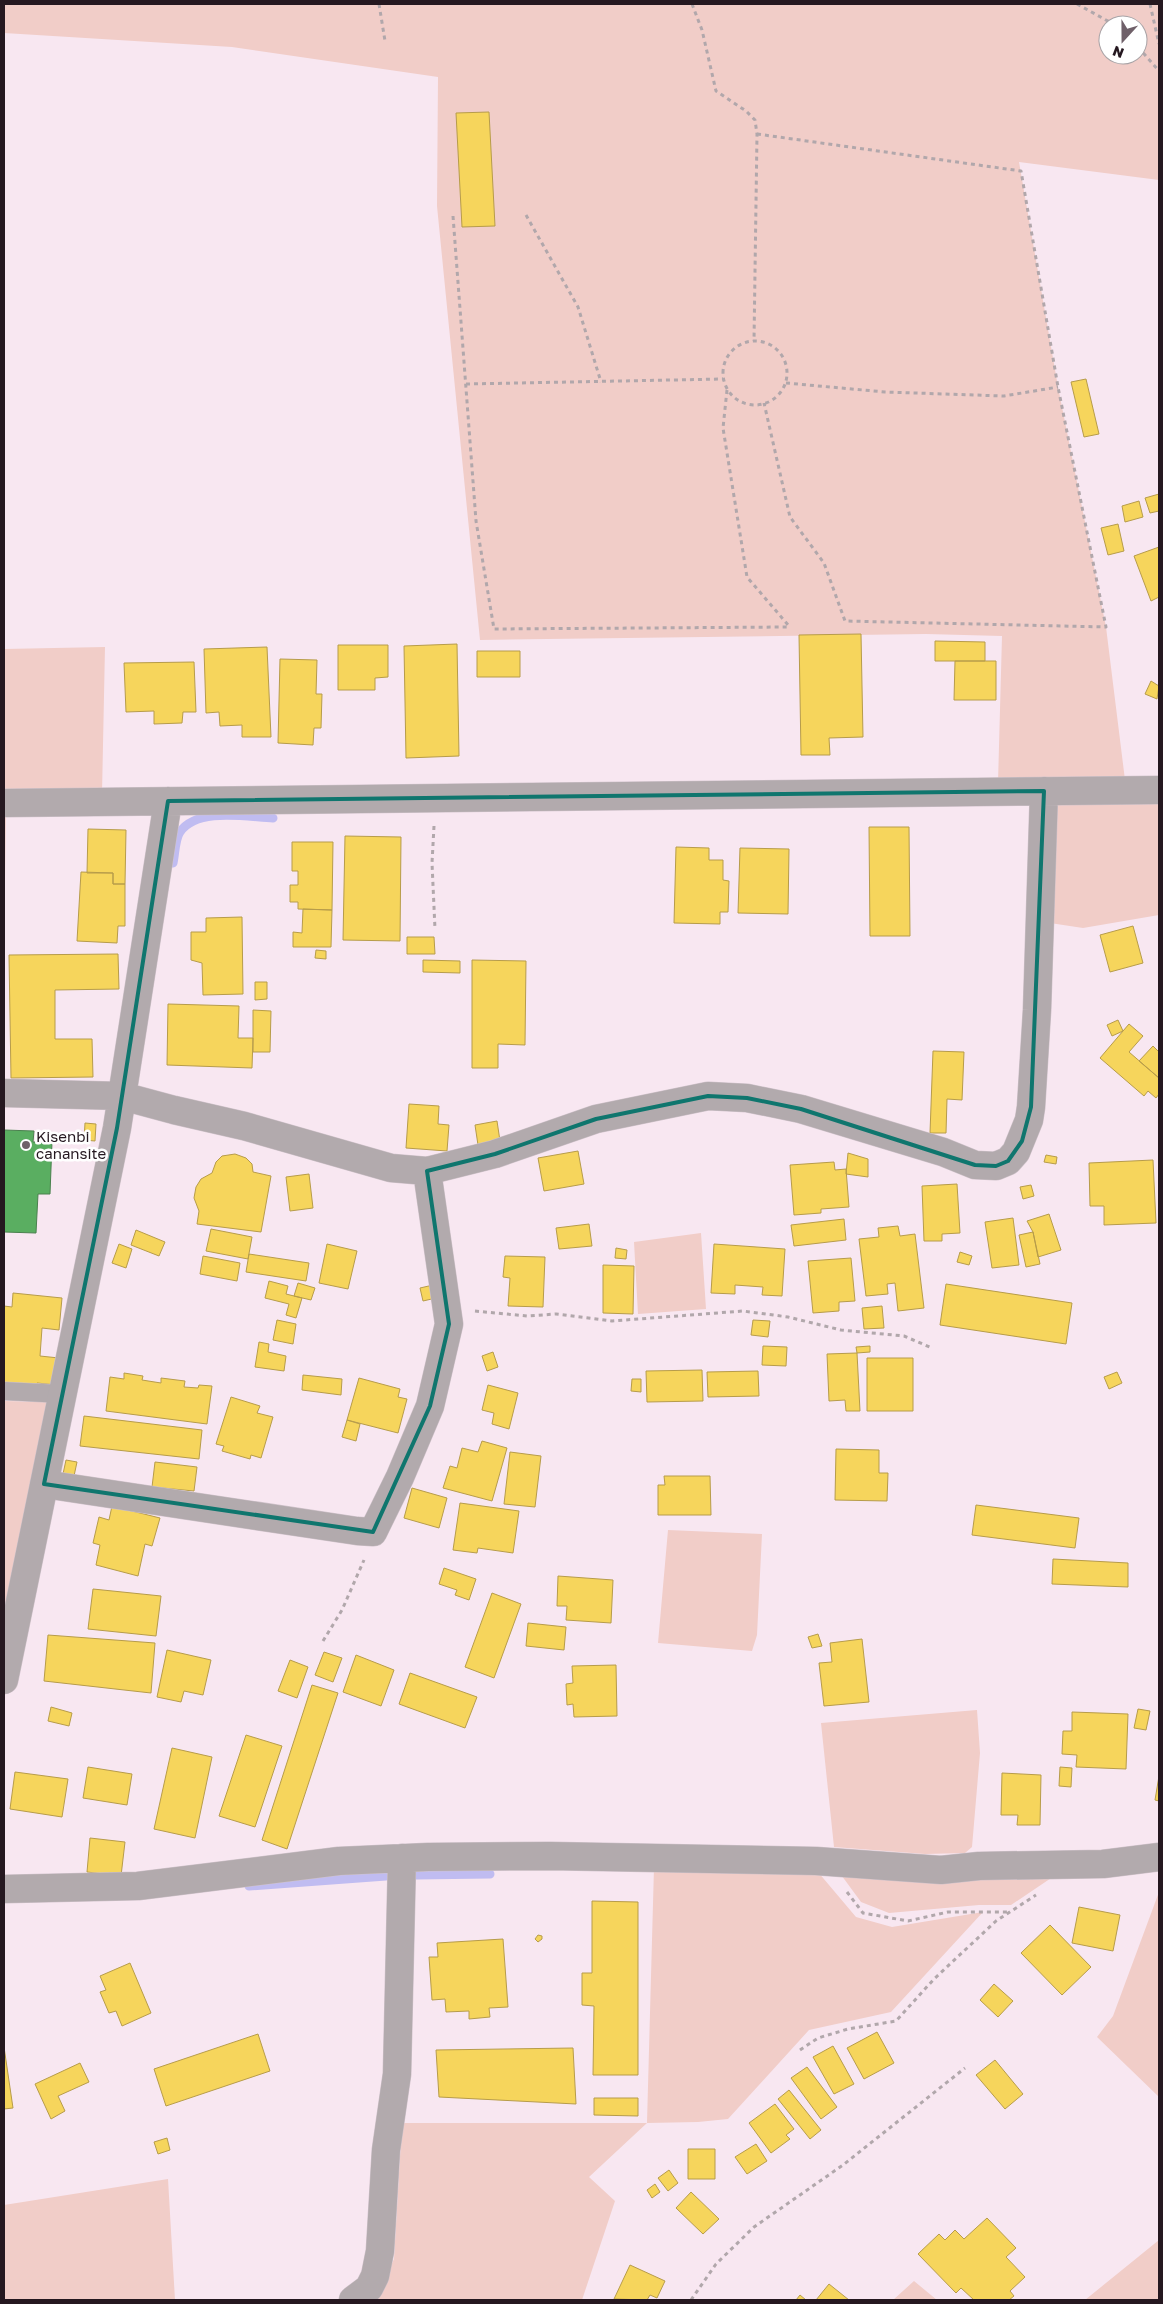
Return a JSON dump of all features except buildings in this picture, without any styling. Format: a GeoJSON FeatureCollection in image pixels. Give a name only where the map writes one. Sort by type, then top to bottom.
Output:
{"type":"FeatureCollection","features":[{"type":"Feature","properties":{"kind":"street"},"geometry":{"type":"LineString","coordinates":[[4,1093],[122,1096],[244,1126],[392,1168],[427,1171],[496,1154],[596,1118],[708,1096],[747,1098],[801,1109],[943,1152],[975,1165],[996,1166],[1008,1161],[1022,1141],[1031,1107],[1038,1010],[1044,790]]}},
{"type":"Feature","properties":{"kind":"street"},"geometry":{"type":"LineString","coordinates":[[4,803],[1159,790]]}},
{"type":"Feature","properties":{"kind":"street"},"geometry":{"type":"LineString","coordinates":[[4,1680],[122,1096],[168,801]]}},
{"type":"Feature","properties":{"kind":"street"},"geometry":{"type":"LineString","coordinates":[[44,1484],[374,1532],[430,1406],[449,1324],[427,1171]]}},
{"type":"Feature","properties":{"kind":"street"},"geometry":{"type":"LineString","coordinates":[[4,1889],[138,1886],[339,1861],[402,1858],[550,1856],[823,1861],[941,1870],[979,1866],[1103,1864],[1159,1857]]}},
{"type":"Feature","properties":{"kind":"street"},"geometry":{"type":"LineString","coordinates":[[353,2300],[369,2288],[376,2276],[380,2251],[386,2150],[397,2074],[402,1858]]}},
{"type":"Feature","properties":{"kind":"lane"},"geometry":{"type":"LineString","coordinates":[[4,1391],[62,1394]]}},
{"type":"Feature","properties":{"kind":"path"},"geometry":{"type":"LineString","coordinates":[[379,4],[385,41]]}},
{"type":"Feature","properties":{"kind":"path"},"geometry":{"type":"LineString","coordinates":[[692,4],[702,30],[716,91],[746,111],[755,120],[757,134],[754,341]]}},
{"type":"Feature","properties":{"kind":"path"},"geometry":{"type":"LineString","coordinates":[[1077,4],[1098,16]]}},
{"type":"Feature","properties":{"kind":"path"},"geometry":{"type":"LineString","coordinates":[[1150,4],[1159,44]]}},
{"type":"Feature","properties":{"kind":"path"},"geometry":{"type":"LineString","coordinates":[[1148,58],[1159,71]]}},
{"type":"Feature","properties":{"kind":"path"},"geometry":{"type":"LineString","coordinates":[[757,134],[1021,171],[1058,387],[1106,628],[845,621],[824,563],[790,517],[764,403]]}},
{"type":"Feature","properties":{"kind":"path"},"geometry":{"type":"LineString","coordinates":[[526,215],[578,308],[601,382]]}},
{"type":"Feature","properties":{"kind":"path"},"geometry":{"type":"LineString","coordinates":[[453,216],[476,520],[494,628],[789,627],[746,578],[723,428],[727,390],[723,379],[725,362],[734,348],[743,343],[754,341],[766,343],[777,349],[784,359],[787,371],[786,382],[781,392],[774,399],[754,405],[744,403],[727,390]]}},
{"type":"Feature","properties":{"kind":"path"},"geometry":{"type":"LineString","coordinates":[[466,384],[723,379]]}},
{"type":"Feature","properties":{"kind":"path"},"geometry":{"type":"LineString","coordinates":[[786,382],[885,392],[1004,396],[1058,387]]}},
{"type":"Feature","properties":{"kind":"path"},"geometry":{"type":"LineString","coordinates":[[435,928],[432,863],[436,798]]}},
{"type":"Feature","properties":{"kind":"path"},"geometry":{"type":"LineString","coordinates":[[447,1309],[528,1316],[556,1314],[612,1320],[742,1310],[788,1317],[841,1330],[904,1336],[932,1348]]}},
{"type":"Feature","properties":{"kind":"path"},"geometry":{"type":"LineString","coordinates":[[322,1641],[342,1610],[360,1571],[374,1532]]}},
{"type":"Feature","properties":{"kind":"path"},"geometry":{"type":"LineString","coordinates":[[823,1861],[863,1913],[908,1921],[948,1912],[1009,1912]]}},
{"type":"Feature","properties":{"kind":"path"},"geometry":{"type":"LineString","coordinates":[[800,2050],[818,2038],[848,2029],[896,2021],[934,1979],[996,1921],[1042,1891]]}},
{"type":"Feature","properties":{"kind":"path"},"geometry":{"type":"LineString","coordinates":[[691,2300],[716,2264],[754,2227],[843,2165],[965,2068]]}},
{"type":"Feature","properties":{"kind":"highlighted area"},"geometry":{"type":"Polygon","coordinates":[[[1044,791],[1031,1107],[1022,1141],[1008,1161],[996,1166],[975,1165],[801,1109],[747,1098],[708,1096],[596,1119],[495,1154],[427,1171],[449,1324],[430,1406],[373,1532],[44,1484],[117,1128],[168,801],[1044,791]]]}},
{"type":"Feature","properties":{"kind":"shaded area"},"geometry":{"type":"Polygon","coordinates":[[[4,4],[1159,4],[1159,180],[1019,162],[1058,387],[1106,627],[1125,780],[998,783],[1002,636],[926,634],[480,640],[437,206],[438,77],[232,47],[4,33],[4,4]]]}},
{"type":"Feature","properties":{"kind":"shaded area"},"geometry":{"type":"Polygon","coordinates":[[[105,647],[102,794],[4,795],[4,649],[105,647]]]}},
{"type":"Feature","properties":{"kind":"shaded area"},"geometry":{"type":"Polygon","coordinates":[[[1055,800],[1159,800],[1159,915],[1083,928],[1050,923],[1055,800]]]}},
{"type":"Feature","properties":{"kind":"shaded area"},"geometry":{"type":"Polygon","coordinates":[[[4,810],[6,810],[4,950],[4,810]]]}},
{"type":"Feature","properties":{"kind":"shaded area"},"geometry":{"type":"Polygon","coordinates":[[[701,1233],[706,1309],[638,1314],[634,1242],[701,1233]]]}},
{"type":"Feature","properties":{"kind":"shaded area"},"geometry":{"type":"Polygon","coordinates":[[[4,1401],[47,1402],[4,1629],[4,1401]]]}},
{"type":"Feature","properties":{"kind":"shaded area"},"geometry":{"type":"Polygon","coordinates":[[[668,1530],[762,1534],[757,1635],[752,1651],[658,1643],[668,1530]]]}},
{"type":"Feature","properties":{"kind":"shaded area"},"geometry":{"type":"Polygon","coordinates":[[[977,1710],[980,1753],[972,1847],[965,1853],[925,1854],[834,1847],[821,1723],[977,1710]]]}},
{"type":"Feature","properties":{"kind":"shaded area"},"geometry":{"type":"Polygon","coordinates":[[[654,1867],[818,1872],[856,1917],[892,1927],[983,1912],[891,2012],[809,2030],[728,2119],[698,2122],[647,2123],[654,1867]]]}},
{"type":"Feature","properties":{"kind":"shaded area"},"geometry":{"type":"Polygon","coordinates":[[[1066,1868],[1011,1905],[979,1905],[889,1913],[861,1902],[839,1872],[1066,1868]]]}},
{"type":"Feature","properties":{"kind":"shaded area"},"geometry":{"type":"Polygon","coordinates":[[[1159,1892],[1159,2097],[1097,2037],[1113,2016],[1159,1892]]]}},
{"type":"Feature","properties":{"kind":"shaded area"},"geometry":{"type":"Polygon","coordinates":[[[402,2123],[647,2123],[589,2177],[615,2201],[582,2300],[371,2300],[379,2290],[394,2259],[402,2123]]]}},
{"type":"Feature","properties":{"kind":"shaded area"},"geometry":{"type":"Polygon","coordinates":[[[168,2179],[175,2300],[4,2300],[4,2205],[168,2179]]]}},
{"type":"Feature","properties":{"kind":"shaded area"},"geometry":{"type":"Polygon","coordinates":[[[1159,2240],[1159,2300],[1085,2300],[1159,2240]]]}},
{"type":"Feature","properties":{"kind":"shaded area"},"geometry":{"type":"Polygon","coordinates":[[[914,2281],[937,2300],[893,2300],[914,2281]]]}},
{"type":"Feature","properties":{"kind":"waterway"},"geometry":{"type":"LineString","coordinates":[[173,863],[178,835],[188,824],[198,819],[223,815],[273,818]]}},
{"type":"Feature","properties":{"kind":"waterway"},"geometry":{"type":"LineString","coordinates":[[416,1875],[490,1874]]}},
{"type":"Feature","properties":{"kind":"waterway"},"geometry":{"type":"LineString","coordinates":[[249,1886],[386,1876]]}},
{"type":"Feature","properties":{"kind":"place","name":"Kisenbi canansite"},"geometry":{"type":"Point","coordinates":[26,1145]}}]}
